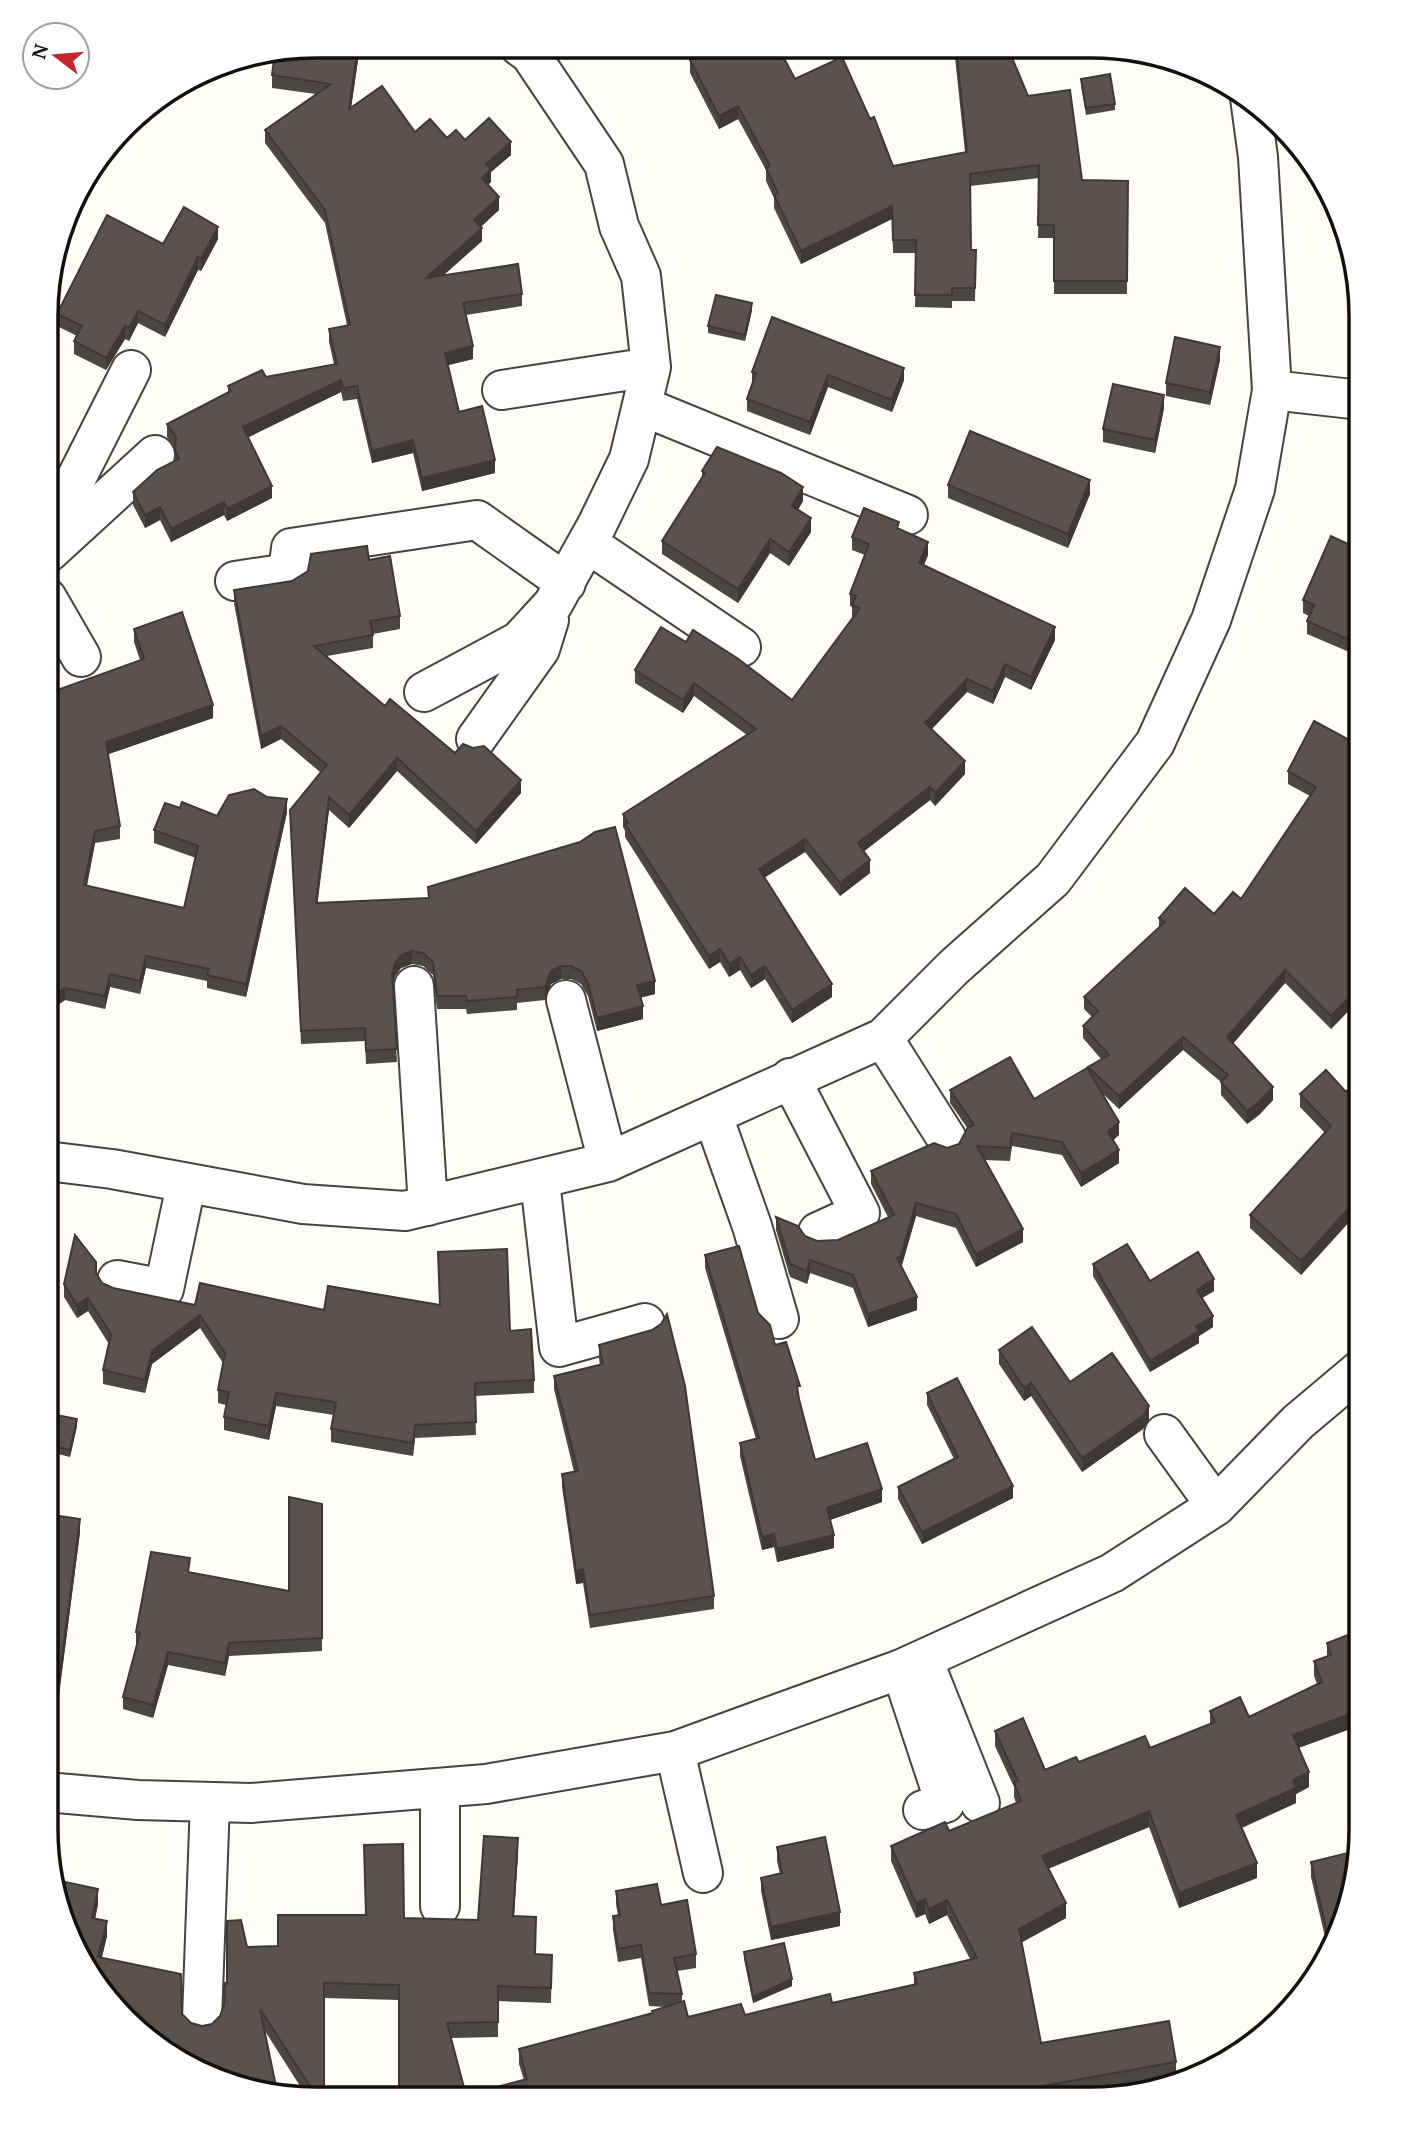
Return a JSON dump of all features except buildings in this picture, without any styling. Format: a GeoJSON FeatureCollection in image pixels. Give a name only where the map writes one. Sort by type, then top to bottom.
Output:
{"type":"FeatureCollection","features":[{"type":"Feature","properties":{"kind":"street"},"geometry":{"type":"LineString","coordinates":[[476,739],[540,649],[559,594],[629,459],[651,368],[641,276],[619,226],[604,164],[533,58]]}},
{"type":"Feature","properties":{"kind":"street"},"geometry":{"type":"LineString","coordinates":[[58,1163],[303,1204],[405,1211],[540,1181],[608,1162],[883,1038],[954,967],[1053,879],[1155,744],[1211,620],[1255,489],[1272,390],[1258,157],[1252,115]]}},
{"type":"Feature","properties":{"kind":"street"},"geometry":{"type":"LineString","coordinates":[[502,390],[651,368]]}},
{"type":"Feature","properties":{"kind":"street"},"geometry":{"type":"LineString","coordinates":[[58,514],[131,370]]}},
{"type":"Feature","properties":{"kind":"street"},"geometry":{"type":"LineString","coordinates":[[1272,390],[1349,399]]}},
{"type":"Feature","properties":{"kind":"street"},"geometry":{"type":"LineString","coordinates":[[642,406],[908,515]]}},
{"type":"Feature","properties":{"kind":"street"},"geometry":{"type":"LineString","coordinates":[[58,543],[155,455]]}},
{"type":"Feature","properties":{"kind":"street"},"geometry":{"type":"LineString","coordinates":[[235,581],[288,573],[291,548],[477,520],[559,594]]}},
{"type":"Feature","properties":{"kind":"street"},"geometry":{"type":"LineString","coordinates":[[587,543],[741,647]]}},
{"type":"Feature","properties":{"kind":"street"},"geometry":{"type":"LineString","coordinates":[[424,692],[519,641],[559,594]]}},
{"type":"Feature","properties":{"kind":"street"},"geometry":{"type":"LineString","coordinates":[[58,618],[80,657]]}},
{"type":"Feature","properties":{"kind":"street"},"geometry":{"type":"LineString","coordinates":[[414,986],[428,1206]]}},
{"type":"Feature","properties":{"kind":"street"},"geometry":{"type":"LineString","coordinates":[[566,1000],[608,1162]]}},
{"type":"Feature","properties":{"kind":"street"},"geometry":{"type":"LineString","coordinates":[[883,1038],[947,1139]]}},
{"type":"Feature","properties":{"kind":"street"},"geometry":{"type":"LineString","coordinates":[[790,1078],[860,1213],[818,1232]]}},
{"type":"Feature","properties":{"kind":"street"},"geometry":{"type":"LineString","coordinates":[[713,1116],[752,1226],[779,1319]]}},
{"type":"Feature","properties":{"kind":"street"},"geometry":{"type":"LineString","coordinates":[[540,1181],[559,1347],[645,1323]]}},
{"type":"Feature","properties":{"kind":"street"},"geometry":{"type":"LineString","coordinates":[[117,1280],[164,1289],[186,1185]]}},
{"type":"Feature","properties":{"kind":"street"},"geometry":{"type":"LineString","coordinates":[[58,1793],[138,1800],[251,1803],[486,1784],[676,1751],[912,1664],[1112,1573],[1216,1506],[1298,1422],[1349,1379]]}},
{"type":"Feature","properties":{"kind":"street"},"geometry":{"type":"LineString","coordinates":[[1164,1434],[1216,1506]]}},
{"type":"Feature","properties":{"kind":"street"},"geometry":{"type":"LineString","coordinates":[[912,1664],[980,1803]]}},
{"type":"Feature","properties":{"kind":"street"},"geometry":{"type":"LineString","coordinates":[[912,1664],[945,1803],[923,1810]]}},
{"type":"Feature","properties":{"kind":"street"},"geometry":{"type":"LineString","coordinates":[[676,1751],[703,1873]]}},
{"type":"Feature","properties":{"kind":"street"},"geometry":{"type":"LineString","coordinates":[[440,1788],[440,1906]]}},
{"type":"Feature","properties":{"kind":"street"},"geometry":{"type":"LineString","coordinates":[[202,2019],[210,1802]]}}]}
